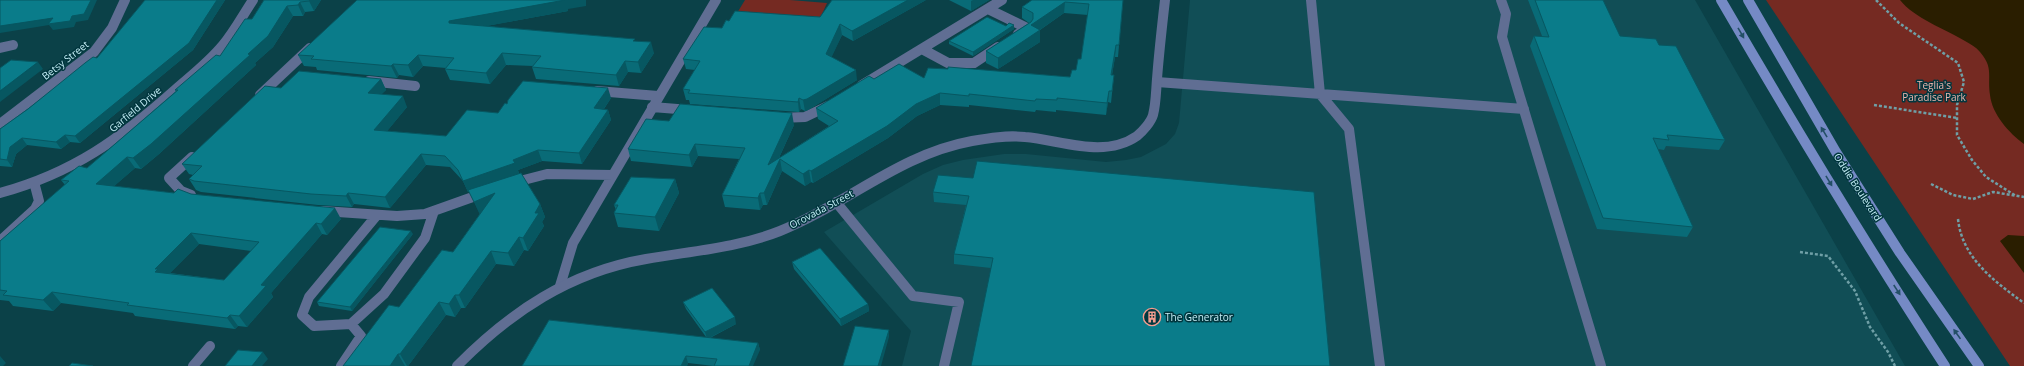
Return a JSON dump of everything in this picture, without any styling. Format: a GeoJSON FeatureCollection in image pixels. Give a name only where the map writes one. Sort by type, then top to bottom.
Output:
{"type":"FeatureCollection","features":[{"type":"Feature","properties":{"kind":"main road"},"geometry":{"type":"LineString","coordinates":[[1721,0],[1790,119],[1875,258],[1945,366]]}},
{"type":"Feature","properties":{"kind":"main road","name":"Oddie Boulevard"},"geometry":{"type":"LineString","coordinates":[[1748,0],[1836,152],[1900,253],[1979,366]]}},
{"type":"Feature","properties":{"kind":"street","name":"Betsy Street"},"geometry":{"type":"LineString","coordinates":[[0,124],[94,52],[106,40],[114,28],[125,0]]}},
{"type":"Feature","properties":{"kind":"street","name":"Garfield Drive"},"geometry":{"type":"LineString","coordinates":[[0,192],[34,182],[88,157],[126,131],[210,60],[223,45],[253,0]]}},
{"type":"Feature","properties":{"kind":"street"},"geometry":{"type":"LineString","coordinates":[[560,286],[573,243],[658,96],[716,0]]}},
{"type":"Feature","properties":{"kind":"street"},"geometry":{"type":"LineString","coordinates":[[857,88],[1002,0]]}},
{"type":"Feature","properties":{"kind":"street"},"geometry":{"type":"LineString","coordinates":[[1165,0],[1156,82],[1524,109]]}},
{"type":"Feature","properties":{"kind":"street"},"geometry":{"type":"LineString","coordinates":[[1310,0],[1320,94],[1349,130],[1380,366]]}},
{"type":"Feature","properties":{"kind":"street"},"geometry":{"type":"LineString","coordinates":[[1501,0],[1506,14],[1502,37],[1601,366]]}},
{"type":"Feature","properties":{"kind":"street"},"geometry":{"type":"LineString","coordinates":[[922,49],[948,63],[974,63],[1027,28],[988,9]]}},
{"type":"Feature","properties":{"kind":"street"},"geometry":{"type":"LineString","coordinates":[[254,100],[316,42]]}},
{"type":"Feature","properties":{"kind":"street"},"geometry":{"type":"LineString","coordinates":[[0,48],[13,45]]}},
{"type":"Feature","properties":{"kind":"street"},"geometry":{"type":"LineString","coordinates":[[283,73],[299,75]]}},
{"type":"Feature","properties":{"kind":"street"},"geometry":{"type":"LineString","coordinates":[[361,80],[415,86]]}},
{"type":"Feature","properties":{"kind":"street","name":"Orovada Street"},"geometry":{"type":"LineString","coordinates":[[457,366],[480,340],[510,316],[542,295],[560,286],[609,267],[643,259],[709,250],[746,242],[781,231],[816,215],[915,157],[942,147],[969,141],[1026,137],[1098,147],[1119,144],[1137,137],[1146,127],[1153,115],[1156,82]]}},
{"type":"Feature","properties":{"kind":"street"},"geometry":{"type":"LineString","coordinates":[[590,90],[658,96]]}},
{"type":"Feature","properties":{"kind":"street"},"geometry":{"type":"LineString","coordinates":[[769,117],[800,120],[811,116],[837,100]]}},
{"type":"Feature","properties":{"kind":"street"},"geometry":{"type":"LineString","coordinates":[[652,107],[699,111]]}},
{"type":"Feature","properties":{"kind":"street"},"geometry":{"type":"LineString","coordinates":[[198,198],[181,191],[169,178],[200,150]]}},
{"type":"Feature","properties":{"kind":"street"},"geometry":{"type":"LineString","coordinates":[[317,211],[397,216],[424,214],[497,188],[547,174],[613,175]]}},
{"type":"Feature","properties":{"kind":"street"},"geometry":{"type":"LineString","coordinates":[[0,241],[35,209],[39,201],[34,182]]}},
{"type":"Feature","properties":{"kind":"street"},"geometry":{"type":"LineString","coordinates":[[836,202],[913,296],[959,302],[944,366]]}},
{"type":"Feature","properties":{"kind":"street"},"geometry":{"type":"LineString","coordinates":[[378,215],[309,298],[302,315],[314,326],[351,324],[384,294],[425,238],[434,211]]}},
{"type":"Feature","properties":{"kind":"street"},"geometry":{"type":"LineString","coordinates":[[341,366],[361,336],[351,324]]}},
{"type":"Feature","properties":{"kind":"street"},"geometry":{"type":"LineString","coordinates":[[194,366],[210,346]]}},
{"type":"Feature","properties":{"kind":"path"},"geometry":{"type":"LineString","coordinates":[[1876,0],[1899,23],[1958,63],[1964,82],[1957,105],[1957,135],[1972,160],[1986,177],[2016,196]]}},
{"type":"Feature","properties":{"kind":"path"},"geometry":{"type":"LineString","coordinates":[[1874,105],[1957,118]]}},
{"type":"Feature","properties":{"kind":"path"},"geometry":{"type":"LineString","coordinates":[[1931,184],[1953,195],[1973,199],[1992,192],[2024,197]]}},
{"type":"Feature","properties":{"kind":"path"},"geometry":{"type":"LineString","coordinates":[[1958,219],[1958,230],[1972,258],[1994,280],[2024,303]]}},
{"type":"Feature","properties":{"kind":"path"},"geometry":{"type":"LineString","coordinates":[[1800,252],[1828,256],[1850,283],[1862,304],[1865,316],[1871,329],[1894,359],[1895,366]]}},
{"type":"Feature","properties":{"kind":"shaded area"},"geometry":{"type":"Polygon","coordinates":[[[1190,0],[1695,0],[1905,366],[902,366],[911,331],[824,232],[923,174],[943,165],[963,160],[1004,154],[1026,154],[1106,162],[1141,157],[1166,144],[1175,134],[1179,123],[1190,0]]]}},
{"type":"Feature","properties":{"kind":"shaded area"},"geometry":{"type":"Polygon","coordinates":[[[1900,0],[2024,0],[2024,144],[2007,129],[1994,109],[1991,102],[1989,88],[1989,68],[1980,52],[1965,41],[1921,18],[1900,0]]]}},
{"type":"Feature","properties":{"kind":"shaded area"},"geometry":{"type":"Polygon","coordinates":[[[2008,235],[2024,236],[2024,273],[2000,241],[2008,235]]]}},
{"type":"Feature","properties":{"kind":"green space"},"geometry":{"type":"Polygon","coordinates":[[[745,0],[790,0],[827,3],[817,25],[734,18],[745,0]]]}},
{"type":"Feature","properties":{"kind":"green space","name":"Teglia's Paradise Park"},"geometry":{"type":"Polygon","coordinates":[[[1766,0],[2024,0],[2024,366],[2010,366],[1766,0]]]}},
{"type":"Feature","properties":{"kind":"building"},"geometry":{"type":"Polygon","coordinates":[[[0,0],[91,0],[84,14],[72,16],[70,21],[48,24],[53,18],[0,26],[0,0]]]}},
{"type":"Feature","properties":{"kind":"building"},"geometry":{"type":"Polygon","coordinates":[[[145,0],[217,0],[189,43],[75,136],[65,135],[56,142],[22,138],[10,147],[7,160],[0,159],[0,129],[28,109],[93,57],[97,58],[145,0]]]}},
{"type":"Feature","properties":{"kind":"building"},"geometry":{"type":"Polygon","coordinates":[[[264,0],[310,0],[300,2],[298,5],[287,6],[268,36],[248,54],[250,55],[151,144],[133,158],[127,157],[96,184],[174,193],[178,189],[191,194],[335,208],[321,224],[316,223],[261,285],[266,286],[239,316],[230,315],[227,318],[127,305],[129,303],[52,292],[43,300],[3,295],[7,291],[0,290],[0,241],[69,181],[61,180],[79,166],[87,168],[178,90],[175,90],[216,55],[220,56],[245,19],[252,19],[264,0]],[[191,233],[155,269],[158,269],[155,272],[224,280],[259,242],[191,233]]]}},
{"type":"Feature","properties":{"kind":"building"},"geometry":{"type":"Polygon","coordinates":[[[357,0],[565,0],[449,21],[449,23],[635,39],[633,41],[651,42],[638,62],[625,61],[616,75],[532,67],[541,56],[502,53],[486,73],[445,69],[454,58],[418,55],[408,65],[393,64],[391,66],[311,59],[314,56],[298,55],[357,0]]]}},
{"type":"Feature","properties":{"kind":"building"},"geometry":{"type":"Polygon","coordinates":[[[832,0],[908,0],[852,31],[840,24],[826,54],[856,70],[807,99],[803,100],[799,98],[798,102],[688,93],[690,90],[683,89],[700,61],[683,59],[704,27],[722,28],[726,20],[729,21],[735,11],[820,17],[832,0]]]}},
{"type":"Feature","properties":{"kind":"building"},"geometry":{"type":"Polygon","coordinates":[[[1032,0],[1123,0],[1119,45],[1116,45],[1111,75],[1114,75],[1112,91],[1109,91],[1107,103],[1057,98],[1057,100],[1036,99],[1035,101],[969,94],[969,96],[940,93],[916,104],[887,126],[811,171],[809,170],[803,174],[780,159],[764,193],[760,193],[758,198],[722,195],[745,148],[695,144],[689,155],[628,149],[646,119],[669,121],[680,104],[792,113],[768,165],[838,121],[816,108],[869,76],[874,79],[899,64],[924,78],[928,68],[948,69],[948,67],[1070,77],[1072,70],[1076,70],[1078,59],[1081,59],[1089,4],[1065,2],[1031,25],[1040,30],[998,58],[986,51],[1031,22],[1033,19],[1033,13],[1022,7],[1032,0]]]}},
{"type":"Feature","properties":{"kind":"building"},"geometry":{"type":"Polygon","coordinates":[[[1535,0],[1603,0],[1620,36],[1656,39],[1659,45],[1676,46],[1725,140],[1667,135],[1669,140],[1653,138],[1693,227],[1603,218],[1534,36],[1549,37],[1535,0]]]}},
{"type":"Feature","properties":{"kind":"building"},"geometry":{"type":"Polygon","coordinates":[[[987,17],[1006,26],[1009,23],[1014,25],[973,52],[949,41],[987,17]]]}},
{"type":"Feature","properties":{"kind":"building"},"geometry":{"type":"Polygon","coordinates":[[[11,60],[38,62],[0,91],[0,68],[11,60]]]}},
{"type":"Feature","properties":{"kind":"building"},"geometry":{"type":"Polygon","coordinates":[[[299,71],[381,79],[368,93],[403,96],[374,130],[446,136],[467,110],[498,113],[505,103],[507,104],[508,100],[523,81],[608,88],[594,108],[608,110],[579,153],[538,150],[513,160],[515,163],[463,181],[458,170],[445,156],[421,154],[385,197],[348,193],[346,196],[311,194],[194,181],[189,179],[202,166],[182,164],[265,86],[281,88],[299,71]]]}},
{"type":"Feature","properties":{"kind":"building","name":"The Generator"},"geometry":{"type":"Polygon","coordinates":[[[977,161],[1314,192],[1330,366],[971,366],[993,258],[954,254],[969,196],[933,192],[938,175],[973,178],[977,161]]]}},
{"type":"Feature","properties":{"kind":"building"},"geometry":{"type":"Polygon","coordinates":[[[521,173],[540,204],[535,213],[539,213],[523,238],[519,237],[508,253],[491,251],[459,295],[455,295],[449,304],[439,302],[390,366],[343,366],[389,305],[399,307],[442,250],[453,252],[495,193],[474,202],[468,190],[521,173]]]}},
{"type":"Feature","properties":{"kind":"building"},"geometry":{"type":"Polygon","coordinates":[[[631,177],[675,179],[655,217],[614,213],[618,205],[614,205],[631,177]]]}},
{"type":"Feature","properties":{"kind":"building"},"geometry":{"type":"Polygon","coordinates":[[[380,227],[411,231],[350,307],[317,302],[380,227]]]}},
{"type":"Feature","properties":{"kind":"building"},"geometry":{"type":"Polygon","coordinates":[[[820,248],[868,304],[840,319],[792,262],[820,248]]]}},
{"type":"Feature","properties":{"kind":"building"},"geometry":{"type":"Polygon","coordinates":[[[712,288],[735,317],[705,332],[683,302],[712,288]]]}},
{"type":"Feature","properties":{"kind":"building"},"geometry":{"type":"Polygon","coordinates":[[[549,320],[758,343],[749,366],[714,366],[717,359],[686,356],[681,366],[522,366],[549,320]]]}},
{"type":"Feature","properties":{"kind":"building"},"geometry":{"type":"Polygon","coordinates":[[[855,326],[889,330],[878,366],[843,366],[855,326]]]}},
{"type":"Feature","properties":{"kind":"building"},"geometry":{"type":"Polygon","coordinates":[[[238,350],[263,352],[252,366],[225,366],[238,350]]]}},
{"type":"Feature","properties":{"kind":"building"},"geometry":{"type":"Polygon","coordinates":[[[72,363],[93,366],[69,366],[72,363]]]}},
{"type":"Feature","properties":{"kind":"place","name":"The Generator"},"geometry":{"type":"Point","coordinates":[1152,317]}}]}
